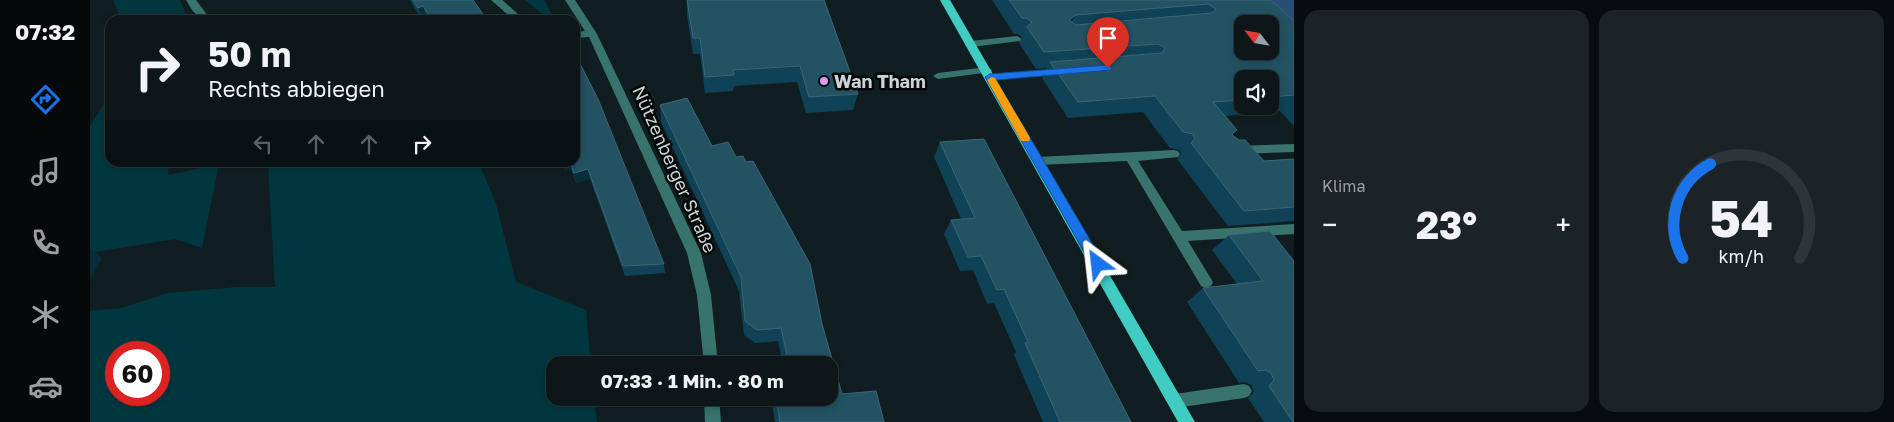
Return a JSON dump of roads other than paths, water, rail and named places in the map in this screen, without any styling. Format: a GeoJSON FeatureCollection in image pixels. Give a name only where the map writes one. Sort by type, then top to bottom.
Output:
{"type":"FeatureCollection","features":[{"type":"Feature","properties":{"kind":"main road"},"geometry":{"type":"LineString","coordinates":[[945,0],[1187,422]]}},
{"type":"Feature","properties":{"kind":"street"},"geometry":{"type":"LineString","coordinates":[[191,0],[201,15]]}},
{"type":"Feature","properties":{"kind":"street"},"geometry":{"type":"LineString","coordinates":[[496,0],[514,15]]}},
{"type":"Feature","properties":{"kind":"street","name":"Nützenberger Straße"},"geometry":{"type":"LineString","coordinates":[[570,0],[580,15]]}},
{"type":"Feature","properties":{"kind":"street","name":"Nützenberger Straße"},"geometry":{"type":"LineString","coordinates":[[580,15],[592,34],[694,253],[704,295],[710,356]]}},
{"type":"Feature","properties":{"kind":"street"},"geometry":{"type":"LineString","coordinates":[[580,35],[592,34]]}},
{"type":"Feature","properties":{"kind":"street"},"geometry":{"type":"LineString","coordinates":[[971,44],[1017,40]]}},
{"type":"Feature","properties":{"kind":"street"},"geometry":{"type":"LineString","coordinates":[[938,76],[1068,71]]}},
{"type":"Feature","properties":{"kind":"street"},"geometry":{"type":"LineString","coordinates":[[1225,150],[1294,148]]}},
{"type":"Feature","properties":{"kind":"street"},"geometry":{"type":"LineString","coordinates":[[1038,161],[1130,158],[1174,154]]}},
{"type":"Feature","properties":{"kind":"street"},"geometry":{"type":"LineString","coordinates":[[1130,158],[1206,282]]}},
{"type":"Feature","properties":{"kind":"street"},"geometry":{"type":"LineString","coordinates":[[1178,236],[1294,229]]}},
{"type":"Feature","properties":{"kind":"street"},"geometry":{"type":"LineString","coordinates":[[1175,401],[1244,391]]}},
{"type":"Feature","properties":{"kind":"street"},"geometry":{"type":"LineString","coordinates":[[712,406],[713,422]]}},
{"type":"Feature","properties":{"kind":"place","name":"Wan Tham"},"geometry":{"type":"Point","coordinates":[824,81]}}]}
